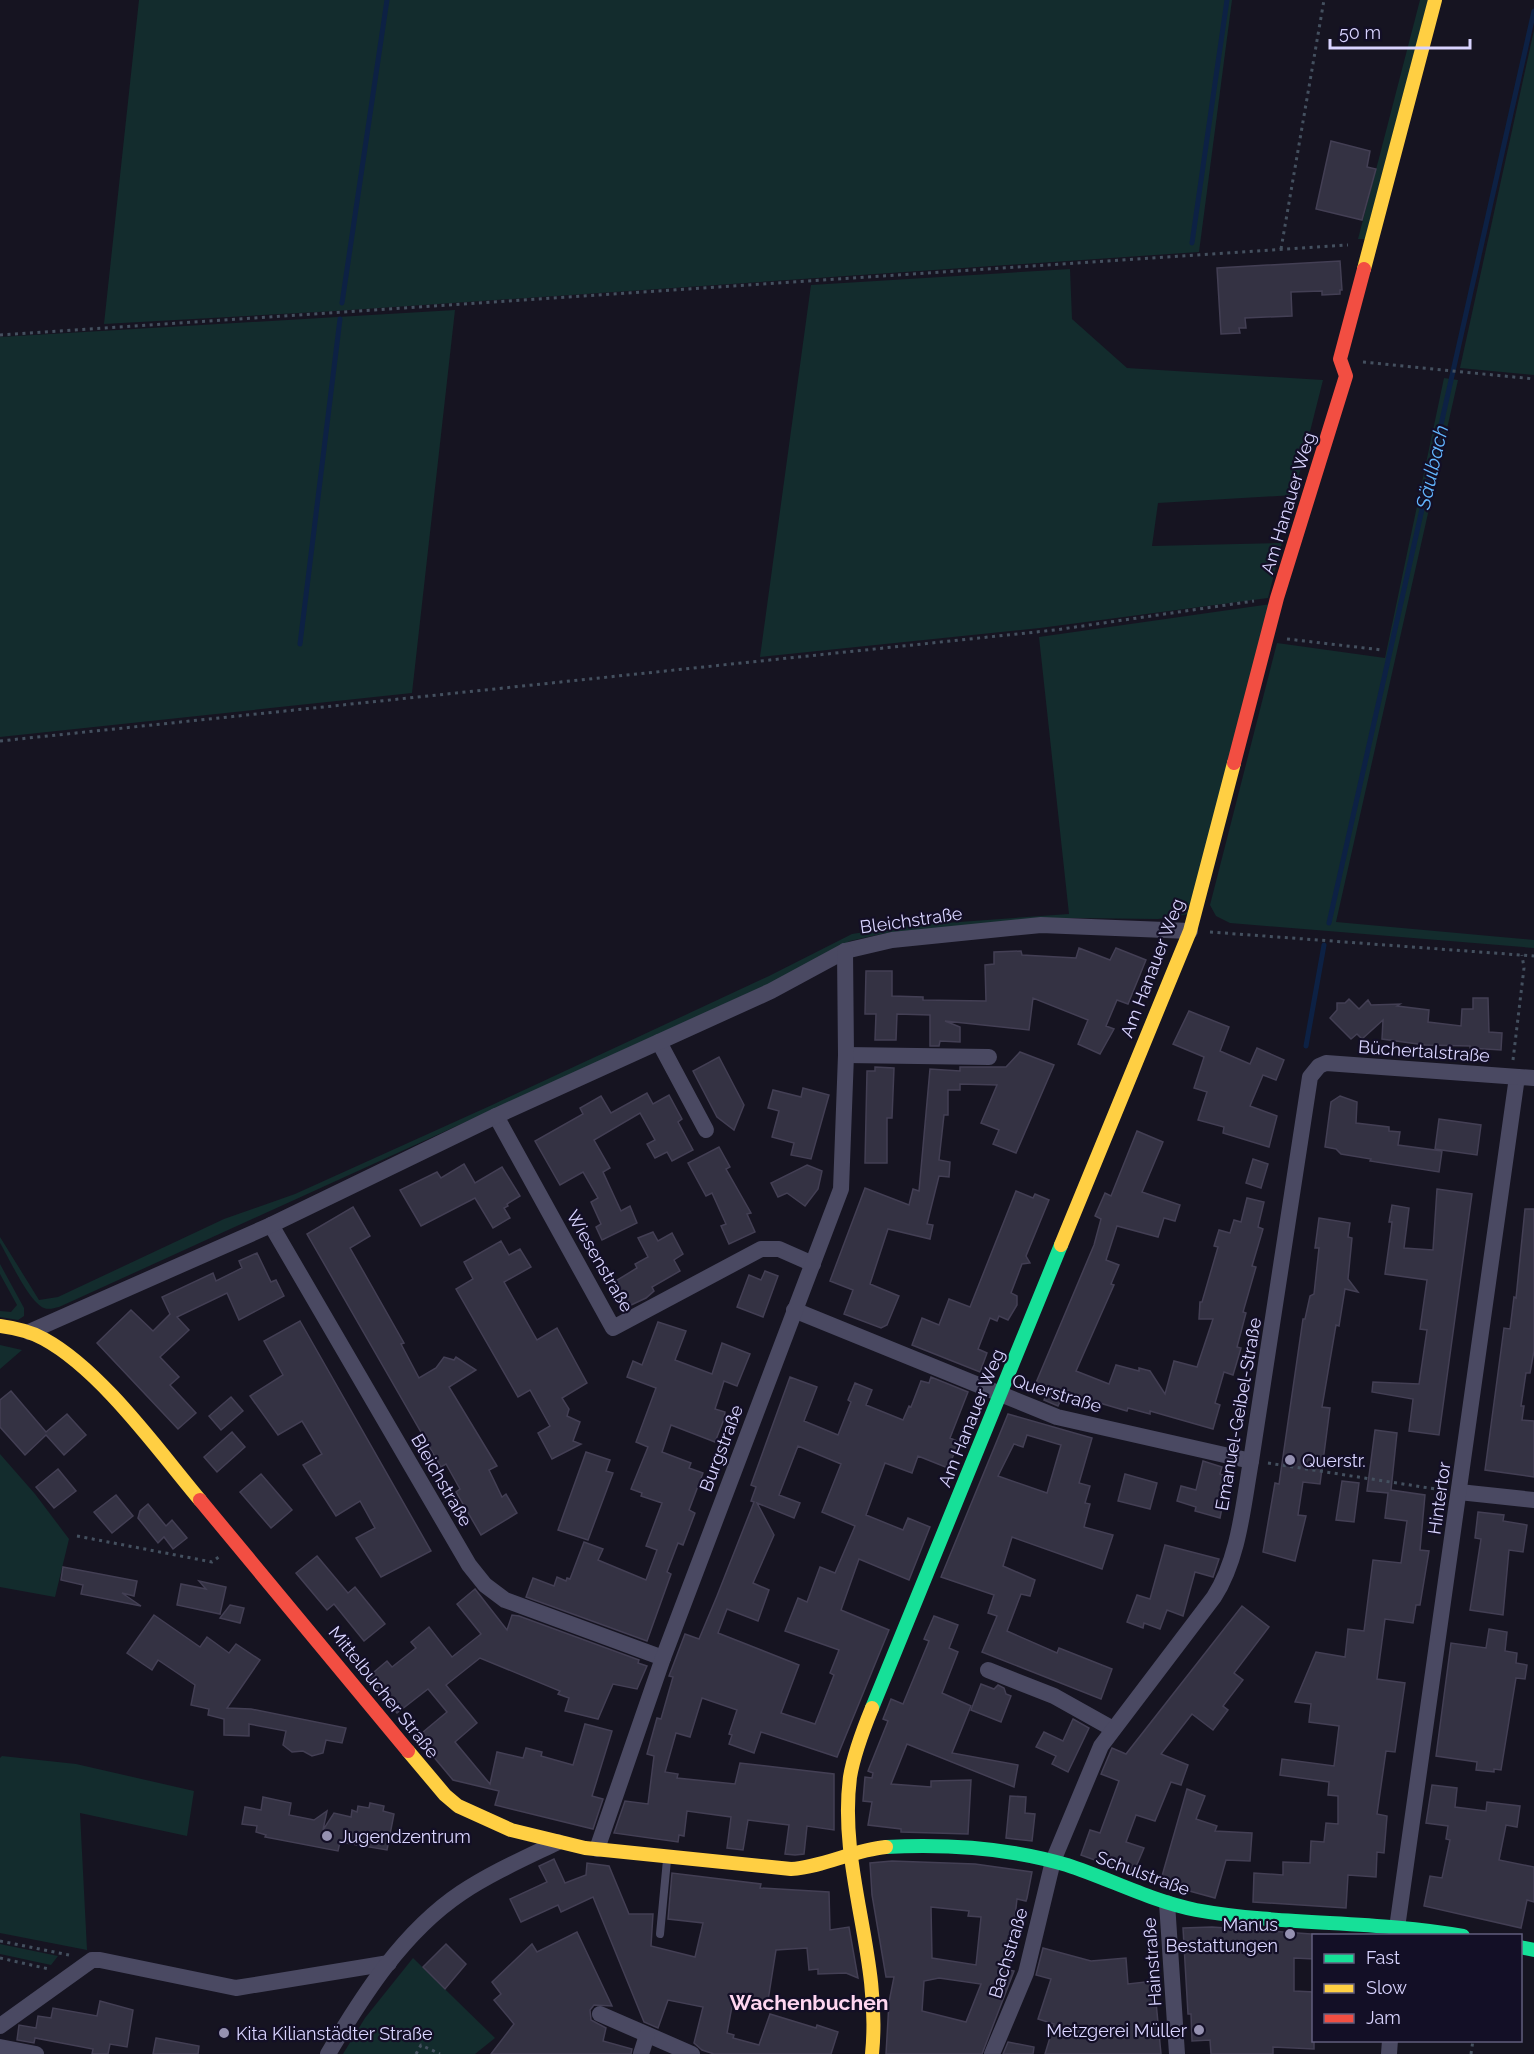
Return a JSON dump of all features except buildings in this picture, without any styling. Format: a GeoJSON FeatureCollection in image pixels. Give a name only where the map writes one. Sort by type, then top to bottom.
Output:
{"type":"FeatureCollection","features":[{"type":"Feature","properties":{"kind":"street","name":"Am Hanauer Weg"},"geometry":{"type":"LineString","coordinates":[[872,2054],[874,1995],[849,1853],[849,1783],[858,1743],[1190,930],[1277,598],[1346,376],[1340,359],[1435,0]]}},
{"type":"Feature","properties":{"kind":"street","name":"Bleichstraße"},"geometry":{"type":"LineString","coordinates":[[29,1332],[271,1225],[496,1116],[771,992],[844,951],[892,940],[1041,925],[1190,930]]}},
{"type":"Feature","properties":{"kind":"street","name":"Burgstraße"},"geometry":{"type":"LineString","coordinates":[[597,1849],[663,1658],[838,1198],[843,1178],[846,1055],[844,951]]}},
{"type":"Feature","properties":{"kind":"street"},"geometry":{"type":"LineString","coordinates":[[659,1042],[706,1130]]}},
{"type":"Feature","properties":{"kind":"street"},"geometry":{"type":"LineString","coordinates":[[846,1055],[989,1057]]}},
{"type":"Feature","properties":{"kind":"street","name":"Büchertalstraße"},"geometry":{"type":"LineString","coordinates":[[1314,1071],[1326,1064],[1526,1078]]}},
{"type":"Feature","properties":{"kind":"street","name":"Emanuel-Geibel-Straße"},"geometry":{"type":"LineString","coordinates":[[1053,1861],[1098,1751],[1220,1588],[1236,1537],[1251,1461],[1308,1086],[1314,1071]]}},
{"type":"Feature","properties":{"kind":"street","name":"Hintertor"},"geometry":{"type":"LineString","coordinates":[[1396,1930],[1459,1492],[1526,1078]]}},
{"type":"Feature","properties":{"kind":"street","name":"Wiesenstraße"},"geometry":{"type":"LineString","coordinates":[[496,1116],[613,1328],[760,1249],[779,1249],[813,1264]]}},
{"type":"Feature","properties":{"kind":"street","name":"Bleichstraße"},"geometry":{"type":"LineString","coordinates":[[271,1225],[469,1565],[485,1586],[505,1600],[663,1658]]}},
{"type":"Feature","properties":{"kind":"street","name":"Querstraße"},"geometry":{"type":"LineString","coordinates":[[794,1310],[999,1396],[1091,1426],[1251,1461]]}},
{"type":"Feature","properties":{"kind":"street","name":"Mittelbucher Straße"},"geometry":{"type":"LineString","coordinates":[[0,1326],[29,1332],[54,1345],[96,1383],[159,1451],[454,1804],[477,1816],[558,1842],[597,1849],[805,1869],[827,1864],[849,1853]]}},
{"type":"Feature","properties":{"kind":"street"},"geometry":{"type":"LineString","coordinates":[[1459,1492],[1534,1500]]}},
{"type":"Feature","properties":{"kind":"street"},"geometry":{"type":"LineString","coordinates":[[988,1670],[1054,1696],[1113,1729]]}},
{"type":"Feature","properties":{"kind":"street"},"geometry":{"type":"LineString","coordinates":[[328,2054],[388,1963],[425,1923],[460,1893],[558,1842]]}},
{"type":"Feature","properties":{"kind":"street","name":"Schulstraße"},"geometry":{"type":"LineString","coordinates":[[849,1853],[870,1848],[952,1848],[1018,1854],[1053,1861],[1167,1903],[1225,1914],[1450,1934]]}},
{"type":"Feature","properties":{"kind":"street","name":"Bachstraße"},"geometry":{"type":"LineString","coordinates":[[992,2054],[1026,1973],[1053,1861]]}},
{"type":"Feature","properties":{"kind":"street","name":"Hainstraße"},"geometry":{"type":"LineString","coordinates":[[1167,1903],[1177,2054]]}},
{"type":"Feature","properties":{"kind":"street"},"geometry":{"type":"LineString","coordinates":[[0,2026],[92,1960],[236,1988],[388,1963]]}},
{"type":"Feature","properties":{"kind":"street"},"geometry":{"type":"LineString","coordinates":[[600,2014],[692,2054]]}},
{"type":"Feature","properties":{"kind":"street"},"geometry":{"type":"LineString","coordinates":[[641,2054],[646,2035]]}},
{"type":"Feature","properties":{"kind":"street"},"geometry":{"type":"LineString","coordinates":[[0,2047],[36,2054]]}},
{"type":"Feature","properties":{"kind":"lane"},"geometry":{"type":"LineString","coordinates":[[660,1934],[668,1857]]}},
{"type":"Feature","properties":{"kind":"path"},"geometry":{"type":"LineString","coordinates":[[1281,249],[1324,0]]}},
{"type":"Feature","properties":{"kind":"path"},"geometry":{"type":"LineString","coordinates":[[0,335],[1371,243]]}},
{"type":"Feature","properties":{"kind":"path"},"geometry":{"type":"LineString","coordinates":[[1340,359],[1534,380]]}},
{"type":"Feature","properties":{"kind":"path"},"geometry":{"type":"LineString","coordinates":[[0,741],[1055,630],[1277,598]]}},
{"type":"Feature","properties":{"kind":"path"},"geometry":{"type":"LineString","coordinates":[[1267,635],[1382,650]]}},
{"type":"Feature","properties":{"kind":"path"},"geometry":{"type":"LineString","coordinates":[[1190,930],[1534,956]]}},
{"type":"Feature","properties":{"kind":"path"},"geometry":{"type":"LineString","coordinates":[[1522,955],[1524,968],[1512,1063],[1526,1078]]}},
{"type":"Feature","properties":{"kind":"path"},"geometry":{"type":"LineString","coordinates":[[1251,1461],[1459,1492]]}},
{"type":"Feature","properties":{"kind":"path"},"geometry":{"type":"LineString","coordinates":[[76,1536],[212,1562],[237,1544]]}},
{"type":"Feature","properties":{"kind":"path"},"geometry":{"type":"LineString","coordinates":[[0,1941],[92,1960]]}},
{"type":"Feature","properties":{"kind":"path"},"geometry":{"type":"LineString","coordinates":[[0,1958],[51,1969]]}},
{"type":"Feature","properties":{"kind":"path"},"geometry":{"type":"LineString","coordinates":[[416,2054],[421,2045],[440,2054]]}},
{"type":"Feature","properties":{"kind":"green space"},"geometry":{"type":"Polygon","coordinates":[[[139,0],[1232,0],[1199,252],[335,311],[104,324],[139,0]]]}},
{"type":"Feature","properties":{"kind":"green space"},"geometry":{"type":"Polygon","coordinates":[[[1420,0],[1428,0],[1365,239],[1358,239],[1420,0]]]}},
{"type":"Feature","properties":{"kind":"green space"},"geometry":{"type":"Polygon","coordinates":[[[1534,30],[1534,375],[1460,368],[1534,30]]]}},
{"type":"Feature","properties":{"kind":"green space"},"geometry":{"type":"Polygon","coordinates":[[[1070,269],[1072,319],[1127,368],[1323,380],[1294,495],[1158,503],[1152,546],[1282,543],[1268,598],[1040,628],[760,657],[811,285],[1070,269]]]}},
{"type":"Feature","properties":{"kind":"green space"},"geometry":{"type":"Polygon","coordinates":[[[455,310],[412,693],[0,737],[0,337],[455,310]]]}},
{"type":"Feature","properties":{"kind":"green space"},"geometry":{"type":"Polygon","coordinates":[[[1444,378],[1458,380],[1336,922],[1534,940],[1534,948],[1230,923],[1216,916],[1210,905],[1277,643],[1385,658],[1444,378]]]}},
{"type":"Feature","properties":{"kind":"green space"},"geometry":{"type":"Polygon","coordinates":[[[1271,604],[1190,914],[1158,919],[1071,918],[886,933],[850,941],[773,982],[52,1309],[46,1309],[32,1297],[0,1243],[0,1237],[39,1300],[58,1297],[224,1219],[295,1194],[492,1105],[769,976],[852,934],[904,926],[1069,914],[1039,637],[1271,604]]]}},
{"type":"Feature","properties":{"kind":"green space"},"geometry":{"type":"Polygon","coordinates":[[[0,1264],[24,1308],[24,1316],[18,1320],[0,1317],[0,1311],[11,1312],[17,1305],[0,1274],[0,1264]]]}},
{"type":"Feature","properties":{"kind":"green space"},"geometry":{"type":"Polygon","coordinates":[[[0,1345],[22,1350],[0,1369],[0,1345]]]}},
{"type":"Feature","properties":{"kind":"green space"},"geometry":{"type":"Polygon","coordinates":[[[0,1454],[35,1494],[69,1539],[55,1597],[0,1587],[0,1454]]]}},
{"type":"Feature","properties":{"kind":"green space"},"geometry":{"type":"Polygon","coordinates":[[[2,1756],[76,1764],[194,1791],[187,1836],[80,1813],[87,1950],[0,1933],[0,1758],[2,1756]]]}},
{"type":"Feature","properties":{"kind":"green space"},"geometry":{"type":"Polygon","coordinates":[[[0,1944],[58,1956],[51,1965],[0,1954],[0,1944]]]}},
{"type":"Feature","properties":{"kind":"green space"},"geometry":{"type":"Polygon","coordinates":[[[413,1958],[495,2038],[475,2054],[343,2054],[365,2018],[413,1958]]]}},
{"type":"Feature","properties":{"kind":"waterway"},"geometry":{"type":"LineString","coordinates":[[342,303],[387,0]]}},
{"type":"Feature","properties":{"kind":"waterway"},"geometry":{"type":"LineString","coordinates":[[1192,243],[1227,0]]}},
{"type":"Feature","properties":{"kind":"waterway","name":"Säulbach"},"geometry":{"type":"LineString","coordinates":[[1329,923],[1534,11]]}},
{"type":"Feature","properties":{"kind":"waterway"},"geometry":{"type":"LineString","coordinates":[[300,644],[340,319]]}},
{"type":"Feature","properties":{"kind":"waterway","name":"Säulbach"},"geometry":{"type":"LineString","coordinates":[[1306,1046],[1324,945]]}},
{"type":"Feature","properties":{"kind":"traffic: fast"},"geometry":{"type":"LineString","coordinates":[[872,1708],[1061,1245]]}},
{"type":"Feature","properties":{"kind":"traffic: fast"},"geometry":{"type":"LineString","coordinates":[[886,1847],[977,1848],[1045,1859],[1163,1901],[1196,1910],[1262,1919],[1397,1927],[1450,1934]]}},
{"type":"Feature","properties":{"kind":"traffic: fast"},"geometry":{"type":"LineString","coordinates":[[1522,1947],[1534,1950]]}},
{"type":"Feature","properties":{"kind":"traffic: slow"},"geometry":{"type":"LineString","coordinates":[[1364,269],[1435,0]]}},
{"type":"Feature","properties":{"kind":"traffic: slow"},"geometry":{"type":"LineString","coordinates":[[1061,1245],[1190,931],[1234,763]]}},
{"type":"Feature","properties":{"kind":"traffic: slow"},"geometry":{"type":"LineString","coordinates":[[0,1326],[39,1336],[87,1370],[128,1412],[200,1500]]}},
{"type":"Feature","properties":{"kind":"traffic: slow"},"geometry":{"type":"LineString","coordinates":[[872,1708],[852,1768],[848,1812],[854,1880],[871,1983],[872,2054]]}},
{"type":"Feature","properties":{"kind":"traffic: slow"},"geometry":{"type":"LineString","coordinates":[[408,1751],[445,1795],[458,1806],[511,1830],[585,1848],[791,1869],[886,1847]]}},
{"type":"Feature","properties":{"kind":"traffic: jam"},"geometry":{"type":"LineString","coordinates":[[1234,763],[1277,598],[1346,376],[1340,359],[1364,269]]}},
{"type":"Feature","properties":{"kind":"traffic: jam"},"geometry":{"type":"LineString","coordinates":[[200,1500],[408,1751]]}},
{"type":"Feature","properties":{"kind":"place","name":"Querstr."},"geometry":{"type":"Point","coordinates":[1290,1460]}},
{"type":"Feature","properties":{"kind":"place","name":"Jugendzentrum"},"geometry":{"type":"Point","coordinates":[327,1836]}},
{"type":"Feature","properties":{"kind":"place","name":"Manus Bestattungen"},"geometry":{"type":"Point","coordinates":[1290,1934]}},
{"type":"Feature","properties":{"kind":"place","name":"Metzgerei Müller"},"geometry":{"type":"Point","coordinates":[1199,2030]}},
{"type":"Feature","properties":{"kind":"place","name":"Kita Kilianstädter Straße"},"geometry":{"type":"Point","coordinates":[224,2033]}},
{"type":"Feature","properties":{"kind":"district","name":"Wachenbuchen"},"geometry":{"type":"Point","coordinates":[809,2002]}}]}
